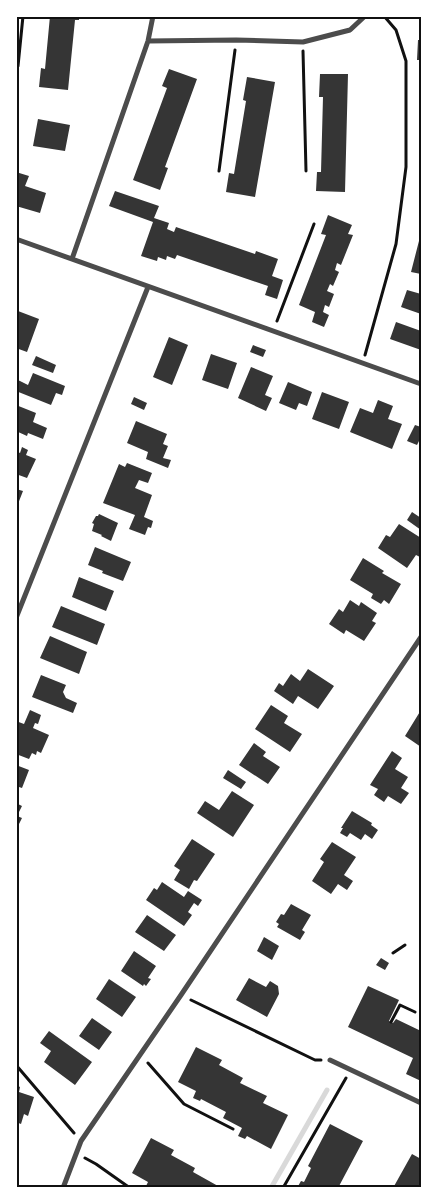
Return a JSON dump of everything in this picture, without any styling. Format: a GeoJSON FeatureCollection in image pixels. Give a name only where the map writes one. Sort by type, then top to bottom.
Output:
{"type":"FeatureCollection","features":[{"type":"Feature","properties":{"kind":"street"},"geometry":{"type":"LineString","coordinates":[[72,259],[148,41],[153,16]]}},
{"type":"Feature","properties":{"kind":"street"},"geometry":{"type":"LineString","coordinates":[[148,41],[236,40],[303,42],[350,30],[365,16]]}},
{"type":"Feature","properties":{"kind":"street"},"geometry":{"type":"LineString","coordinates":[[16,239],[421,384]]}},
{"type":"Feature","properties":{"kind":"street"},"geometry":{"type":"LineString","coordinates":[[16,618],[148,287]]}},
{"type":"Feature","properties":{"kind":"street"},"geometry":{"type":"LineString","coordinates":[[63,1188],[81,1141],[141,1055],[421,637]]}},
{"type":"Feature","properties":{"kind":"street"},"geometry":{"type":"LineString","coordinates":[[330,1060],[421,1103]]}},
{"type":"Feature","properties":{"kind":"path"},"geometry":{"type":"LineString","coordinates":[[18,66],[23,16]]}},
{"type":"Feature","properties":{"kind":"path"},"geometry":{"type":"LineString","coordinates":[[363,364],[396,244],[406,167],[406,61],[396,30],[384,16]]}},
{"type":"Feature","properties":{"kind":"path"},"geometry":{"type":"LineString","coordinates":[[220,171],[236,40]]}},
{"type":"Feature","properties":{"kind":"path"},"geometry":{"type":"LineString","coordinates":[[303,42],[306,171]]}},
{"type":"Feature","properties":{"kind":"path"},"geometry":{"type":"LineString","coordinates":[[273,331],[314,224]]}},
{"type":"Feature","properties":{"kind":"path"},"geometry":{"type":"LineString","coordinates":[[393,953],[405,945]]}},
{"type":"Feature","properties":{"kind":"path"},"geometry":{"type":"LineString","coordinates":[[181,995],[315,1060],[330,1060]]}},
{"type":"Feature","properties":{"kind":"path"},"geometry":{"type":"LineString","coordinates":[[392,1022],[400,1005],[415,1012]]}},
{"type":"Feature","properties":{"kind":"path"},"geometry":{"type":"LineString","coordinates":[[141,1055],[184,1104],[233,1129]]}},
{"type":"Feature","properties":{"kind":"path"},"geometry":{"type":"LineString","coordinates":[[16,1065],[81,1141]]}},
{"type":"Feature","properties":{"kind":"path"},"geometry":{"type":"LineString","coordinates":[[283,1188],[350,1069]]}},
{"type":"Feature","properties":{"kind":"path"},"geometry":{"type":"LineString","coordinates":[[76,1153],[96,1164],[130,1188]]}},
{"type":"Feature","properties":{"kind":"building"},"geometry":{"type":"Polygon","coordinates":[[[50,16],[79,16],[79,20],[75,20],[68,90],[39,87],[41,68],[45,69],[50,16]]]}},
{"type":"Feature","properties":{"kind":"building"},"geometry":{"type":"Polygon","coordinates":[[[418,40],[421,40],[421,60],[417,60],[418,40]]]}},
{"type":"Feature","properties":{"kind":"building"},"geometry":{"type":"Polygon","coordinates":[[[169,69],[197,79],[165,167],[168,168],[160,190],[133,180],[167,88],[162,86],[169,69]]]}},
{"type":"Feature","properties":{"kind":"building"},"geometry":{"type":"Polygon","coordinates":[[[320,74],[348,74],[345,192],[316,191],[317,172],[321,172],[323,97],[319,97],[320,74]]]}},
{"type":"Feature","properties":{"kind":"building"},"geometry":{"type":"Polygon","coordinates":[[[247,77],[275,82],[255,197],[226,192],[229,173],[234,174],[246,101],[243,100],[247,77]]]}},
{"type":"Feature","properties":{"kind":"building"},"geometry":{"type":"Polygon","coordinates":[[[38,119],[70,125],[65,151],[33,146],[38,119]]]}},
{"type":"Feature","properties":{"kind":"building"},"geometry":{"type":"Polygon","coordinates":[[[16,172],[29,176],[25,186],[46,193],[40,213],[16,206],[16,172]]]}},
{"type":"Feature","properties":{"kind":"building"},"geometry":{"type":"Polygon","coordinates":[[[115,191],[159,206],[154,218],[169,223],[167,229],[174,232],[176,227],[255,254],[256,251],[278,259],[272,276],[283,280],[277,299],[265,295],[268,286],[177,255],[175,259],[167,256],[166,260],[158,257],[157,261],[141,256],[153,222],[109,206],[115,191]]]}},
{"type":"Feature","properties":{"kind":"building"},"geometry":{"type":"Polygon","coordinates":[[[328,215],[352,225],[348,234],[353,235],[341,265],[337,263],[335,270],[339,272],[333,286],[330,284],[327,291],[334,294],[329,307],[325,305],[323,312],[329,315],[324,327],[312,322],[315,312],[299,305],[326,235],[321,234],[328,215]]]}},
{"type":"Feature","properties":{"kind":"building"},"geometry":{"type":"Polygon","coordinates":[[[421,237],[421,274],[411,272],[421,237]]]}},
{"type":"Feature","properties":{"kind":"building"},"geometry":{"type":"Polygon","coordinates":[[[407,290],[421,294],[421,314],[401,307],[407,290]]]}},
{"type":"Feature","properties":{"kind":"building"},"geometry":{"type":"Polygon","coordinates":[[[18,311],[39,319],[27,352],[16,348],[16,316],[18,311]]]}},
{"type":"Feature","properties":{"kind":"building"},"geometry":{"type":"Polygon","coordinates":[[[396,322],[421,331],[421,350],[390,339],[396,322]]]}},
{"type":"Feature","properties":{"kind":"building"},"geometry":{"type":"Polygon","coordinates":[[[169,337],[188,345],[172,385],[153,377],[169,337]]]}},
{"type":"Feature","properties":{"kind":"building"},"geometry":{"type":"Polygon","coordinates":[[[253,345],[266,350],[263,357],[250,352],[253,345]]]}},
{"type":"Feature","properties":{"kind":"building"},"geometry":{"type":"Polygon","coordinates":[[[211,354],[237,363],[228,389],[202,380],[211,354]]]}},
{"type":"Feature","properties":{"kind":"building"},"geometry":{"type":"Polygon","coordinates":[[[36,356],[56,365],[53,373],[32,365],[36,356]]]}},
{"type":"Feature","properties":{"kind":"building"},"geometry":{"type":"Polygon","coordinates":[[[251,367],[273,376],[265,395],[272,398],[266,411],[238,398],[251,367]]]}},
{"type":"Feature","properties":{"kind":"building"},"geometry":{"type":"Polygon","coordinates":[[[33,373],[65,386],[62,395],[56,393],[51,405],[16,391],[18,380],[28,385],[33,373]]]}},
{"type":"Feature","properties":{"kind":"building"},"geometry":{"type":"Polygon","coordinates":[[[288,382],[312,392],[307,406],[299,403],[296,410],[279,403],[288,382]]]}},
{"type":"Feature","properties":{"kind":"building"},"geometry":{"type":"Polygon","coordinates":[[[322,392],[349,402],[339,429],[312,419],[322,392]]]}},
{"type":"Feature","properties":{"kind":"building"},"geometry":{"type":"Polygon","coordinates":[[[134,397],[147,403],[144,410],[131,404],[134,397]]]}},
{"type":"Feature","properties":{"kind":"building"},"geometry":{"type":"Polygon","coordinates":[[[378,400],[393,406],[388,419],[402,424],[392,449],[350,432],[360,408],[373,413],[378,400]]]}},
{"type":"Feature","properties":{"kind":"building"},"geometry":{"type":"Polygon","coordinates":[[[16,405],[36,413],[33,422],[47,428],[43,439],[28,433],[27,436],[16,431],[16,405]]]}},
{"type":"Feature","properties":{"kind":"building"},"geometry":{"type":"Polygon","coordinates":[[[136,421],[167,434],[163,444],[168,446],[163,458],[171,460],[168,468],[146,459],[148,452],[127,443],[136,421]]]}},
{"type":"Feature","properties":{"kind":"building"},"geometry":{"type":"Polygon","coordinates":[[[415,425],[421,427],[421,437],[417,445],[407,441],[415,425]]]}},
{"type":"Feature","properties":{"kind":"building"},"geometry":{"type":"Polygon","coordinates":[[[22,447],[28,450],[26,455],[36,459],[27,478],[16,474],[16,451],[20,453],[22,447]]]}},
{"type":"Feature","properties":{"kind":"building"},"geometry":{"type":"Polygon","coordinates":[[[127,463],[152,473],[148,483],[139,480],[135,488],[152,495],[144,517],[153,521],[151,528],[148,527],[145,535],[129,529],[135,515],[103,503],[119,464],[125,467],[127,463]]]}},
{"type":"Feature","properties":{"kind":"building"},"geometry":{"type":"Polygon","coordinates":[[[16,489],[23,491],[16,509],[16,489]]]}},
{"type":"Feature","properties":{"kind":"building"},"geometry":{"type":"Polygon","coordinates":[[[412,512],[421,518],[421,530],[407,520],[412,512]]]}},
{"type":"Feature","properties":{"kind":"building"},"geometry":{"type":"Polygon","coordinates":[[[99,514],[118,523],[111,541],[92,531],[94,524],[92,523],[99,514]]]}},
{"type":"Feature","properties":{"kind":"building"},"geometry":{"type":"Polygon","coordinates":[[[399,524],[421,538],[421,556],[416,555],[407,568],[378,548],[386,535],[390,537],[399,524]]]}},
{"type":"Feature","properties":{"kind":"building"},"geometry":{"type":"Polygon","coordinates":[[[95,547],[131,562],[123,581],[88,565],[95,547]]]}},
{"type":"Feature","properties":{"kind":"building"},"geometry":{"type":"Polygon","coordinates":[[[363,558],[384,571],[382,573],[401,584],[389,604],[384,600],[381,604],[371,598],[373,594],[350,580],[363,558]]]}},
{"type":"Feature","properties":{"kind":"building"},"geometry":{"type":"Polygon","coordinates":[[[79,577],[114,591],[106,611],[72,597],[79,577]]]}},
{"type":"Feature","properties":{"kind":"building"},"geometry":{"type":"Polygon","coordinates":[[[350,600],[359,606],[361,602],[377,613],[372,621],[376,623],[364,641],[346,630],[344,634],[329,624],[339,609],[343,612],[350,600]]]}},
{"type":"Feature","properties":{"kind":"building"},"geometry":{"type":"Polygon","coordinates":[[[61,606],[105,624],[97,645],[52,627],[61,606]]]}},
{"type":"Feature","properties":{"kind":"building"},"geometry":{"type":"Polygon","coordinates":[[[50,636],[87,652],[79,674],[40,658],[50,636]]]}},
{"type":"Feature","properties":{"kind":"building"},"geometry":{"type":"Polygon","coordinates":[[[308,669],[334,686],[318,709],[298,696],[293,704],[274,691],[279,683],[283,686],[291,674],[300,681],[308,669]]]}},
{"type":"Feature","properties":{"kind":"building"},"geometry":{"type":"Polygon","coordinates":[[[41,675],[66,685],[63,692],[66,698],[77,703],[73,713],[32,697],[41,675]]]}},
{"type":"Feature","properties":{"kind":"building"},"geometry":{"type":"Polygon","coordinates":[[[271,705],[288,716],[284,723],[302,734],[290,752],[255,729],[271,705]]]}},
{"type":"Feature","properties":{"kind":"building"},"geometry":{"type":"Polygon","coordinates":[[[30,710],[41,715],[38,724],[35,723],[33,728],[49,735],[41,753],[37,751],[36,755],[32,753],[29,759],[16,754],[16,721],[24,724],[30,710]]]}},
{"type":"Feature","properties":{"kind":"building"},"geometry":{"type":"Polygon","coordinates":[[[421,710],[421,747],[405,736],[421,710]]]}},
{"type":"Feature","properties":{"kind":"building"},"geometry":{"type":"Polygon","coordinates":[[[254,743],[266,752],[263,756],[280,767],[268,784],[239,765],[254,743]]]}},
{"type":"Feature","properties":{"kind":"building"},"geometry":{"type":"Polygon","coordinates":[[[392,751],[402,758],[395,769],[408,777],[401,788],[409,793],[401,804],[388,796],[384,802],[374,795],[378,789],[370,785],[392,751]]]}},
{"type":"Feature","properties":{"kind":"building"},"geometry":{"type":"Polygon","coordinates":[[[16,765],[29,770],[22,788],[16,786],[16,765]]]}},
{"type":"Feature","properties":{"kind":"building"},"geometry":{"type":"Polygon","coordinates":[[[228,770],[246,782],[241,789],[223,778],[228,770]]]}},
{"type":"Feature","properties":{"kind":"building"},"geometry":{"type":"Polygon","coordinates":[[[232,791],[254,805],[233,837],[197,813],[205,801],[219,810],[232,791]]]}},
{"type":"Feature","properties":{"kind":"building"},"geometry":{"type":"Polygon","coordinates":[[[16,803],[22,806],[17,816],[22,818],[16,830],[16,803]]]}},
{"type":"Feature","properties":{"kind":"building"},"geometry":{"type":"Polygon","coordinates":[[[352,811],[372,823],[371,825],[378,830],[372,839],[365,834],[361,840],[350,833],[347,837],[340,833],[343,828],[341,828],[352,811]]]}},
{"type":"Feature","properties":{"kind":"building"},"geometry":{"type":"Polygon","coordinates":[[[192,839],[215,854],[197,881],[194,880],[189,889],[174,880],[180,870],[174,866],[192,839]]]}},
{"type":"Feature","properties":{"kind":"building"},"geometry":{"type":"Polygon","coordinates":[[[332,842],[356,857],[344,875],[353,881],[347,890],[338,884],[331,894],[312,881],[324,862],[320,859],[332,842]]]}},
{"type":"Feature","properties":{"kind":"building"},"geometry":{"type":"Polygon","coordinates":[[[162,882],[184,897],[188,891],[202,900],[198,906],[194,903],[188,912],[192,915],[184,926],[146,900],[154,888],[157,890],[162,882]]]}},
{"type":"Feature","properties":{"kind":"building"},"geometry":{"type":"Polygon","coordinates":[[[291,904],[311,915],[302,930],[305,932],[300,940],[277,927],[279,924],[276,922],[281,914],[284,915],[291,904]]]}},
{"type":"Feature","properties":{"kind":"building"},"geometry":{"type":"Polygon","coordinates":[[[147,915],[176,935],[164,951],[135,932],[147,915]]]}},
{"type":"Feature","properties":{"kind":"building"},"geometry":{"type":"Polygon","coordinates":[[[264,937],[279,946],[272,960],[257,951],[264,937]]]}},
{"type":"Feature","properties":{"kind":"building"},"geometry":{"type":"Polygon","coordinates":[[[134,951],[156,966],[148,978],[151,979],[146,986],[144,984],[143,986],[121,971],[134,951]]]}},
{"type":"Feature","properties":{"kind":"building"},"geometry":{"type":"Polygon","coordinates":[[[381,958],[389,963],[385,970],[376,965],[381,958]]]}},
{"type":"Feature","properties":{"kind":"building"},"geometry":{"type":"Polygon","coordinates":[[[249,978],[266,987],[270,981],[278,986],[279,994],[267,1017],[236,1000],[249,978]]]}},
{"type":"Feature","properties":{"kind":"building"},"geometry":{"type":"Polygon","coordinates":[[[109,979],[136,997],[122,1017],[96,999],[109,979]]]}},
{"type":"Feature","properties":{"kind":"building"},"geometry":{"type":"Polygon","coordinates":[[[368,986],[399,1000],[389,1021],[393,1023],[396,1019],[421,1031],[421,1081],[406,1074],[413,1058],[348,1027],[368,986]]]}},
{"type":"Feature","properties":{"kind":"building"},"geometry":{"type":"Polygon","coordinates":[[[92,1018],[112,1032],[99,1050],[79,1036],[92,1018]]]}},
{"type":"Feature","properties":{"kind":"building"},"geometry":{"type":"Polygon","coordinates":[[[49,1031],[92,1062],[75,1085],[44,1062],[51,1051],[40,1043],[49,1031]]]}},
{"type":"Feature","properties":{"kind":"building"},"geometry":{"type":"Polygon","coordinates":[[[196,1047],[222,1060],[219,1065],[243,1078],[240,1083],[267,1096],[263,1103],[288,1115],[271,1149],[247,1136],[245,1139],[238,1136],[242,1128],[223,1118],[226,1112],[201,1099],[200,1101],[193,1098],[196,1091],[178,1082],[196,1047]]]}},
{"type":"Feature","properties":{"kind":"building"},"geometry":{"type":"Polygon","coordinates":[[[16,1085],[20,1087],[19,1092],[34,1097],[28,1116],[24,1114],[21,1124],[16,1122],[16,1085]]]}},
{"type":"Feature","properties":{"kind":"building"},"geometry":{"type":"Polygon","coordinates":[[[330,1124],[363,1141],[338,1188],[297,1188],[301,1181],[304,1182],[311,1168],[308,1166],[330,1124]]]}},
{"type":"Feature","properties":{"kind":"building"},"geometry":{"type":"Polygon","coordinates":[[[151,1138],[174,1150],[171,1155],[195,1168],[193,1172],[218,1186],[217,1188],[145,1188],[148,1182],[132,1173],[151,1138]]]}},
{"type":"Feature","properties":{"kind":"building"},"geometry":{"type":"Polygon","coordinates":[[[412,1154],[421,1159],[421,1188],[393,1188],[412,1154]]]}},
{"type":"Feature","properties":{"kind":"waterway"},"geometry":{"type":"LineString","coordinates":[[271,1188],[327,1090]]}}]}
